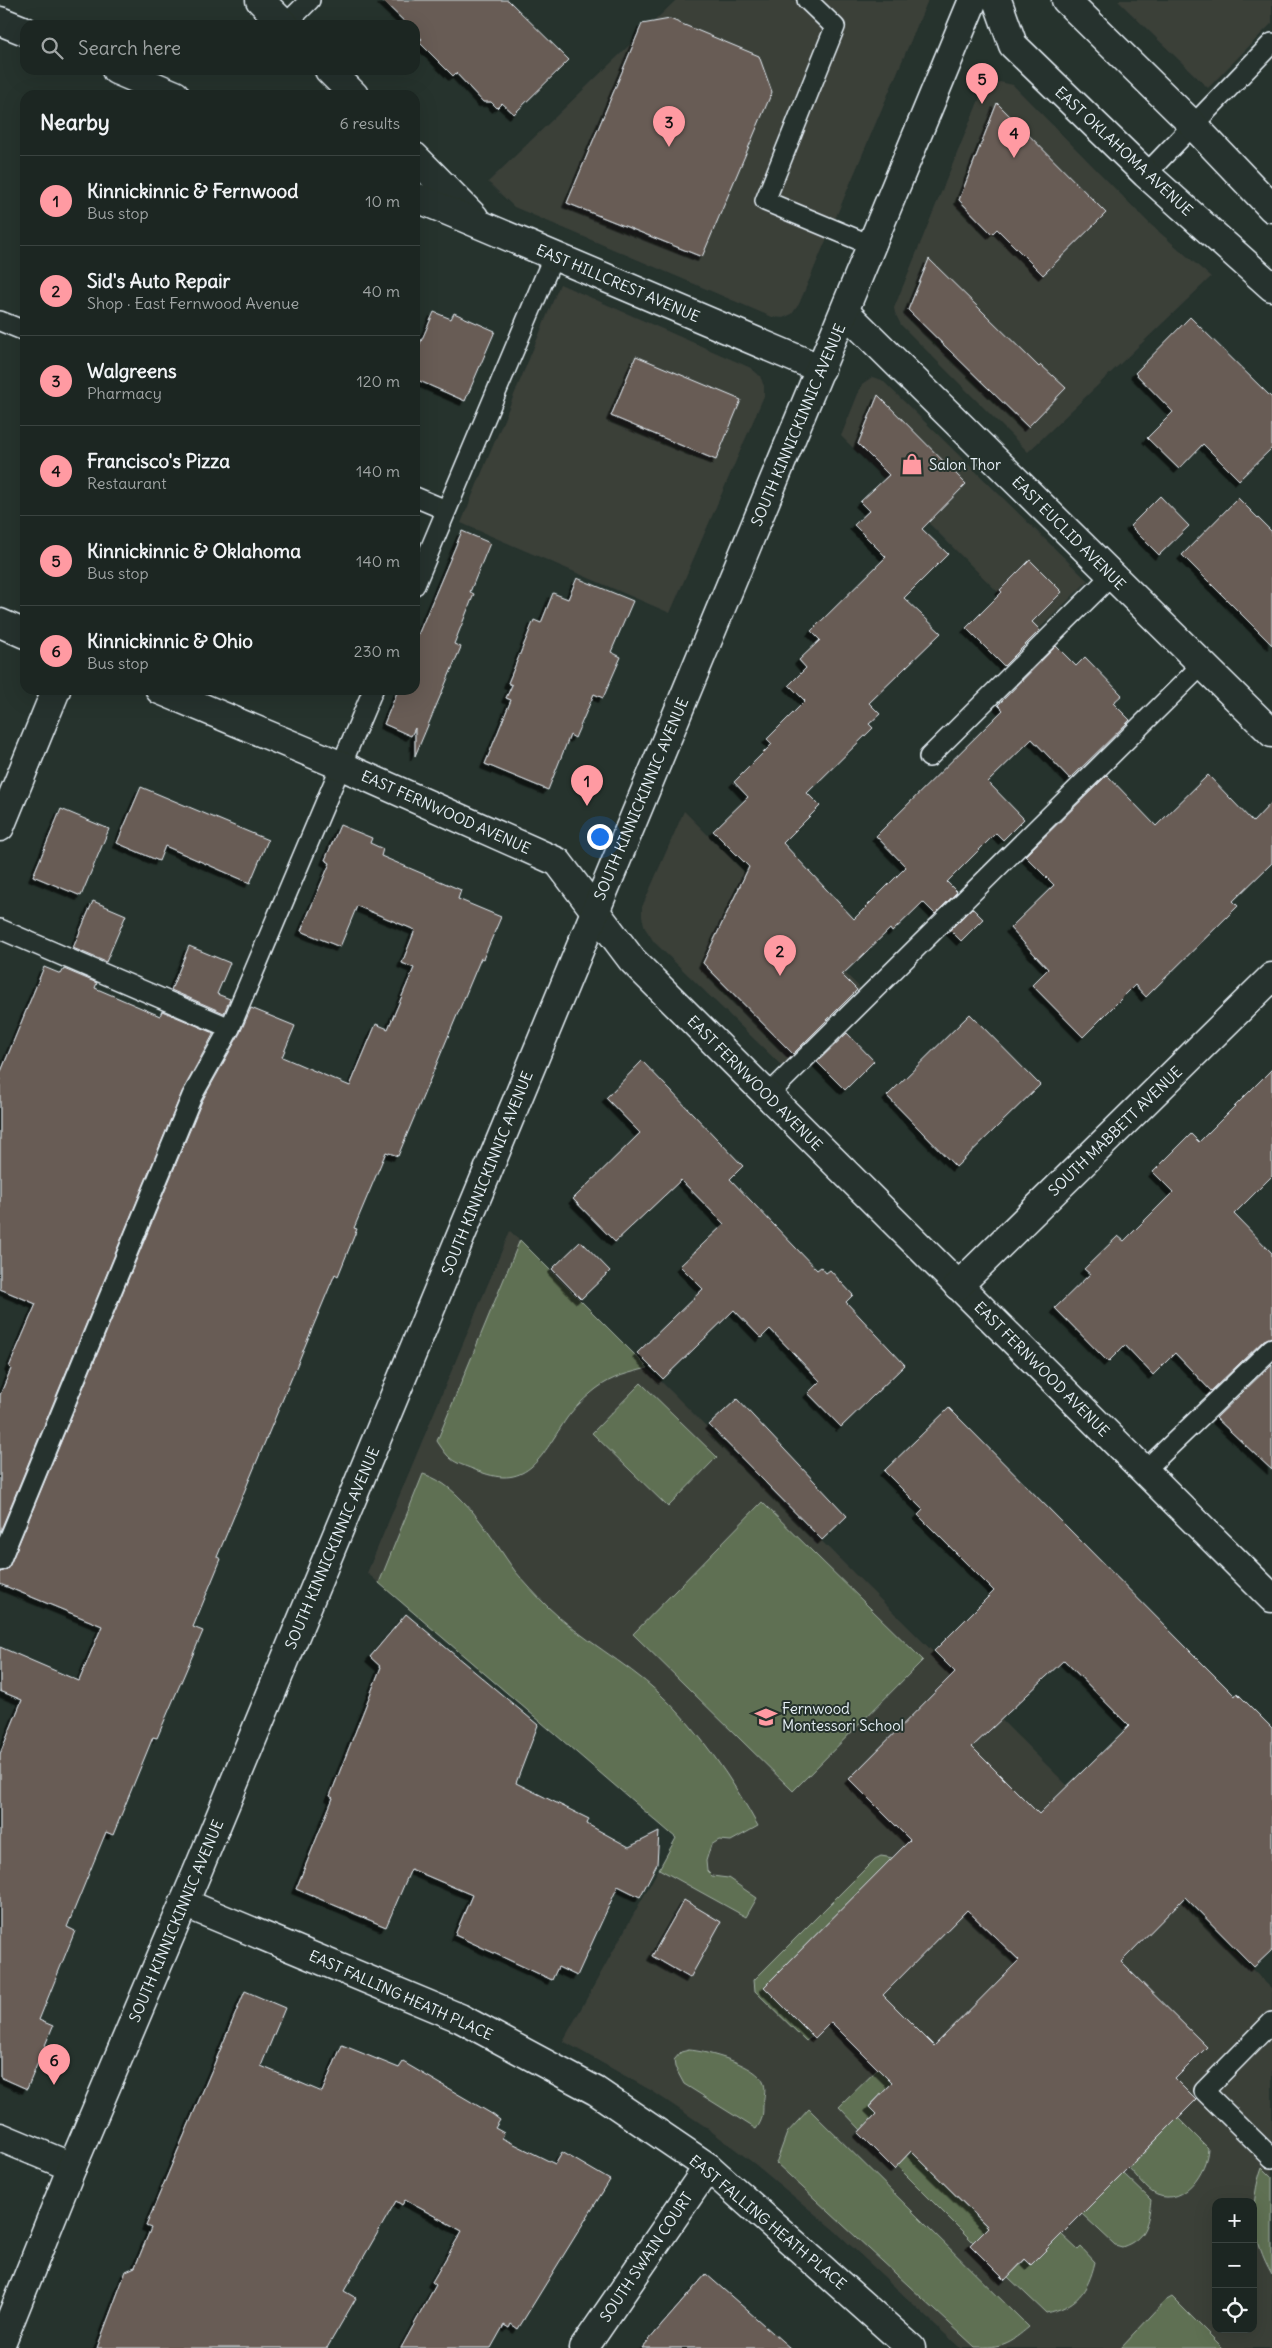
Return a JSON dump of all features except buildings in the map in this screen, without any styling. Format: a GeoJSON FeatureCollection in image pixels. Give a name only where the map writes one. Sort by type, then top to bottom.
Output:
{"type":"FeatureCollection","features":[{"type":"Feature","properties":{"kind":"street"},"geometry":{"type":"LineString","coordinates":[[260,0],[280,20]]}},
{"type":"Feature","properties":{"kind":"street","name":"SOUTH KINNICKINNIC AVENUE"},"geometry":{"type":"LineString","coordinates":[[0,2346],[72,2167],[184,1903],[973,0]]}},
{"type":"Feature","properties":{"kind":"street","name":"EAST OKLAHOMA AVENUE"},"geometry":{"type":"LineString","coordinates":[[997,0],[1013,45],[1146,174],[1272,287]]}},
{"type":"Feature","properties":{"kind":"street"},"geometry":{"type":"LineString","coordinates":[[1066,0],[1193,125],[1272,208]]}},
{"type":"Feature","properties":{"kind":"street"},"geometry":{"type":"LineString","coordinates":[[0,21],[20,29]]}},
{"type":"Feature","properties":{"kind":"street"},"geometry":{"type":"LineString","coordinates":[[128,75],[163,90]]}},
{"type":"Feature","properties":{"kind":"street"},"geometry":{"type":"LineString","coordinates":[[334,75],[349,90]]}},
{"type":"Feature","properties":{"kind":"street"},"geometry":{"type":"LineString","coordinates":[[420,162],[482,226]]}},
{"type":"Feature","properties":{"kind":"street","name":"EAST HILLCREST AVENUE"},"geometry":{"type":"LineString","coordinates":[[420,199],[821,369]]}},
{"type":"Feature","properties":{"kind":"street","name":"EAST EUCLID AVENUE"},"geometry":{"type":"LineString","coordinates":[[845,312],[1272,733]]}},
{"type":"Feature","properties":{"kind":"street"},"geometry":{"type":"LineString","coordinates":[[0,623],[20,632]]}},
{"type":"Feature","properties":{"kind":"street"},"geometry":{"type":"LineString","coordinates":[[0,827],[54,695]]}},
{"type":"Feature","properties":{"kind":"street","name":"EAST FERNWOOD AVENUE"},"geometry":{"type":"LineString","coordinates":[[172,695],[342,766],[558,862],[632,960],[1272,1598]]}},
{"type":"Feature","properties":{"kind":"street","name":"SOUTH MABBETT AVENUE"},"geometry":{"type":"LineString","coordinates":[[958,1286],[1272,977]]}},
{"type":"Feature","properties":{"kind":"street","name":"EAST FALLING HEATH PLACE"},"geometry":{"type":"LineString","coordinates":[[184,1903],[460,2018],[596,2091],[708,2167],[911,2348]]}},
{"type":"Feature","properties":{"kind":"street"},"geometry":{"type":"LineString","coordinates":[[0,2138],[72,2167]]}},
{"type":"Feature","properties":{"kind":"street","name":"SOUTH SWAIN COURT"},"geometry":{"type":"LineString","coordinates":[[584,2348],[708,2167]]}},
{"type":"Feature","properties":{"kind":"lane"},"geometry":{"type":"LineString","coordinates":[[290,20],[310,0]]}},
{"type":"Feature","properties":{"kind":"lane"},"geometry":{"type":"LineString","coordinates":[[807,0],[835,27],[765,201],[872,246]]}},
{"type":"Feature","properties":{"kind":"lane"},"geometry":{"type":"LineString","coordinates":[[1146,174],[1272,43]]}},
{"type":"Feature","properties":{"kind":"lane"},"geometry":{"type":"LineString","coordinates":[[420,573],[554,255]]}},
{"type":"Feature","properties":{"kind":"lane"},"geometry":{"type":"LineString","coordinates":[[0,321],[20,330]]}},
{"type":"Feature","properties":{"kind":"lane"},"geometry":{"type":"LineString","coordinates":[[420,499],[446,510]]}},
{"type":"Feature","properties":{"kind":"lane"},"geometry":{"type":"LineString","coordinates":[[929,756],[1112,575]]}},
{"type":"Feature","properties":{"kind":"lane"},"geometry":{"type":"LineString","coordinates":[[768,1096],[1203,664]]}},
{"type":"Feature","properties":{"kind":"lane"},"geometry":{"type":"LineString","coordinates":[[0,1561],[192,1096],[230,1028],[371,695]]}},
{"type":"Feature","properties":{"kind":"lane"},"geometry":{"type":"LineString","coordinates":[[0,929],[230,1028]]}},
{"type":"Feature","properties":{"kind":"lane"},"geometry":{"type":"LineString","coordinates":[[1144,1471],[1272,1348]]}},
{"type":"Feature","properties":{"kind":"lane"},"geometry":{"type":"LineString","coordinates":[[1272,2022],[1204,2091],[1272,2158]]}},
{"type":"Feature","properties":{"kind":"shaded area"},"geometry":{"type":"Polygon","coordinates":[[[676,0],[928,0],[799,304],[792,314],[783,318],[772,317],[514,207],[488,182],[676,0]]]}},
{"type":"Feature","properties":{"kind":"shaded area"},"geometry":{"type":"Polygon","coordinates":[[[1117,0],[1272,0],[1272,23],[1208,88],[1117,0]]]}},
{"type":"Feature","properties":{"kind":"shaded area"},"geometry":{"type":"Polygon","coordinates":[[[1000,82],[1013,85],[1150,224],[1211,277],[1028,452],[901,325],[894,308],[980,97],[989,85],[1000,82]]]}},
{"type":"Feature","properties":{"kind":"shaded area"},"geometry":{"type":"Polygon","coordinates":[[[560,284],[751,368],[760,376],[764,386],[764,396],[670,613],[461,523],[560,284]]]}},
{"type":"Feature","properties":{"kind":"shaded area"},"geometry":{"type":"Polygon","coordinates":[[[872,377],[882,380],[1088,581],[1037,631],[841,436],[862,384],[872,377]]]}},
{"type":"Feature","properties":{"kind":"shaded area"},"geometry":{"type":"Polygon","coordinates":[[[684,811],[860,988],[783,1067],[654,942],[645,928],[642,907],[684,811]]]}},
{"type":"Feature","properties":{"kind":"shaded area","name":"Fernwood Montessori School"},"geometry":{"type":"Polygon","coordinates":[[[510,1231],[1272,1989],[1272,2348],[960,2348],[834,2230],[756,2165],[703,2125],[652,2091],[563,2041],[676,1838],[367,1573],[510,1231]]]}},
{"type":"Feature","properties":{"kind":"green space"},"geometry":{"type":"Polygon","coordinates":[[[520,1240],[648,1368],[615,1378],[596,1389],[570,1414],[532,1466],[522,1473],[510,1477],[495,1476],[454,1461],[446,1454],[437,1441],[520,1240]]]}},
{"type":"Feature","properties":{"kind":"green space"},"geometry":{"type":"Polygon","coordinates":[[[641,1383],[717,1457],[668,1507],[592,1433],[641,1383]]]}},
{"type":"Feature","properties":{"kind":"green space"},"geometry":{"type":"Polygon","coordinates":[[[423,1474],[451,1489],[486,1529],[515,1571],[548,1607],[575,1630],[646,1681],[674,1707],[714,1756],[758,1826],[731,1841],[719,1840],[711,1845],[706,1861],[707,1871],[712,1876],[728,1878],[757,1898],[746,1917],[659,1869],[676,1838],[379,1583],[423,1474]]]}},
{"type":"Feature","properties":{"kind":"green space"},"geometry":{"type":"Polygon","coordinates":[[[762,1502],[923,1660],[793,1791],[633,1634],[762,1502]]]}},
{"type":"Feature","properties":{"kind":"green space"},"geometry":{"type":"Polygon","coordinates":[[[881,1856],[893,1858],[764,1987],[812,2036],[806,2041],[755,1991],[754,1980],[875,1859],[881,1856]]]}},
{"type":"Feature","properties":{"kind":"green space"},"geometry":{"type":"Polygon","coordinates":[[[689,2050],[731,2060],[743,2065],[760,2077],[764,2084],[765,2094],[762,2117],[756,2129],[684,2084],[675,2067],[674,2060],[681,2052],[689,2050]]]}},
{"type":"Feature","properties":{"kind":"green space"},"geometry":{"type":"Polygon","coordinates":[[[887,2060],[901,2074],[869,2106],[877,2114],[861,2130],[839,2107],[887,2060]]]}},
{"type":"Feature","properties":{"kind":"green space"},"geometry":{"type":"Polygon","coordinates":[[[809,2109],[1029,2327],[1011,2341],[992,2347],[975,2347],[776,2163],[787,2133],[809,2109]]]}},
{"type":"Feature","properties":{"kind":"green space"},"geometry":{"type":"Polygon","coordinates":[[[1178,2118],[1208,2148],[1207,2157],[1199,2176],[1185,2191],[1176,2196],[1157,2195],[1142,2183],[1129,2168],[1178,2118]]]}},
{"type":"Feature","properties":{"kind":"green space"},"geometry":{"type":"Polygon","coordinates":[[[911,2151],[988,2227],[973,2242],[897,2166],[911,2151]]]}},
{"type":"Feature","properties":{"kind":"green space"},"geometry":{"type":"Polygon","coordinates":[[[1262,2167],[1272,2177],[1272,2274],[1260,2248],[1257,2235],[1257,2198],[1255,2198],[1262,2167]]]}},
{"type":"Feature","properties":{"kind":"green space"},"geometry":{"type":"Polygon","coordinates":[[[1123,2173],[1151,2200],[1147,2223],[1141,2235],[1130,2244],[1122,2247],[1115,2245],[1082,2214],[1123,2173]]]}},
{"type":"Feature","properties":{"kind":"green space"},"geometry":{"type":"Polygon","coordinates":[[[1061,2234],[1078,2250],[1081,2247],[1095,2262],[1089,2282],[1079,2296],[1065,2307],[1046,2313],[1008,2277],[1025,2260],[1031,2264],[1061,2234]]]}},
{"type":"Feature","properties":{"kind":"green space"},"geometry":{"type":"Polygon","coordinates":[[[1172,2297],[1223,2348],[1121,2348],[1165,2301],[1172,2297]]]}},
{"type":"Feature","properties":{"kind":"place","name":"Kinnickinnic & Oklahoma"},"geometry":{"type":"Point","coordinates":[982,104]}},
{"type":"Feature","properties":{"kind":"place","name":"Walgreens"},"geometry":{"type":"Point","coordinates":[669,147]}},
{"type":"Feature","properties":{"kind":"place","name":"Francisco's Pizza"},"geometry":{"type":"Point","coordinates":[1014,158]}},
{"type":"Feature","properties":{"kind":"place","name":"Salon Thor"},"geometry":{"type":"Point","coordinates":[912,464]}},
{"type":"Feature","properties":{"kind":"place","name":"Kinnickinnic & Fernwood"},"geometry":{"type":"Point","coordinates":[587,806]}},
{"type":"Feature","properties":{"kind":"place","name":"Sid's Auto Repair"},"geometry":{"type":"Point","coordinates":[780,976]}},
{"type":"Feature","properties":{"kind":"place","name":"Fernwood Montessori School"},"geometry":{"type":"Point","coordinates":[766,1717]}},
{"type":"Feature","properties":{"kind":"place","name":"Kinnickinnic & Ohio"},"geometry":{"type":"Point","coordinates":[54,2085]}}]}
